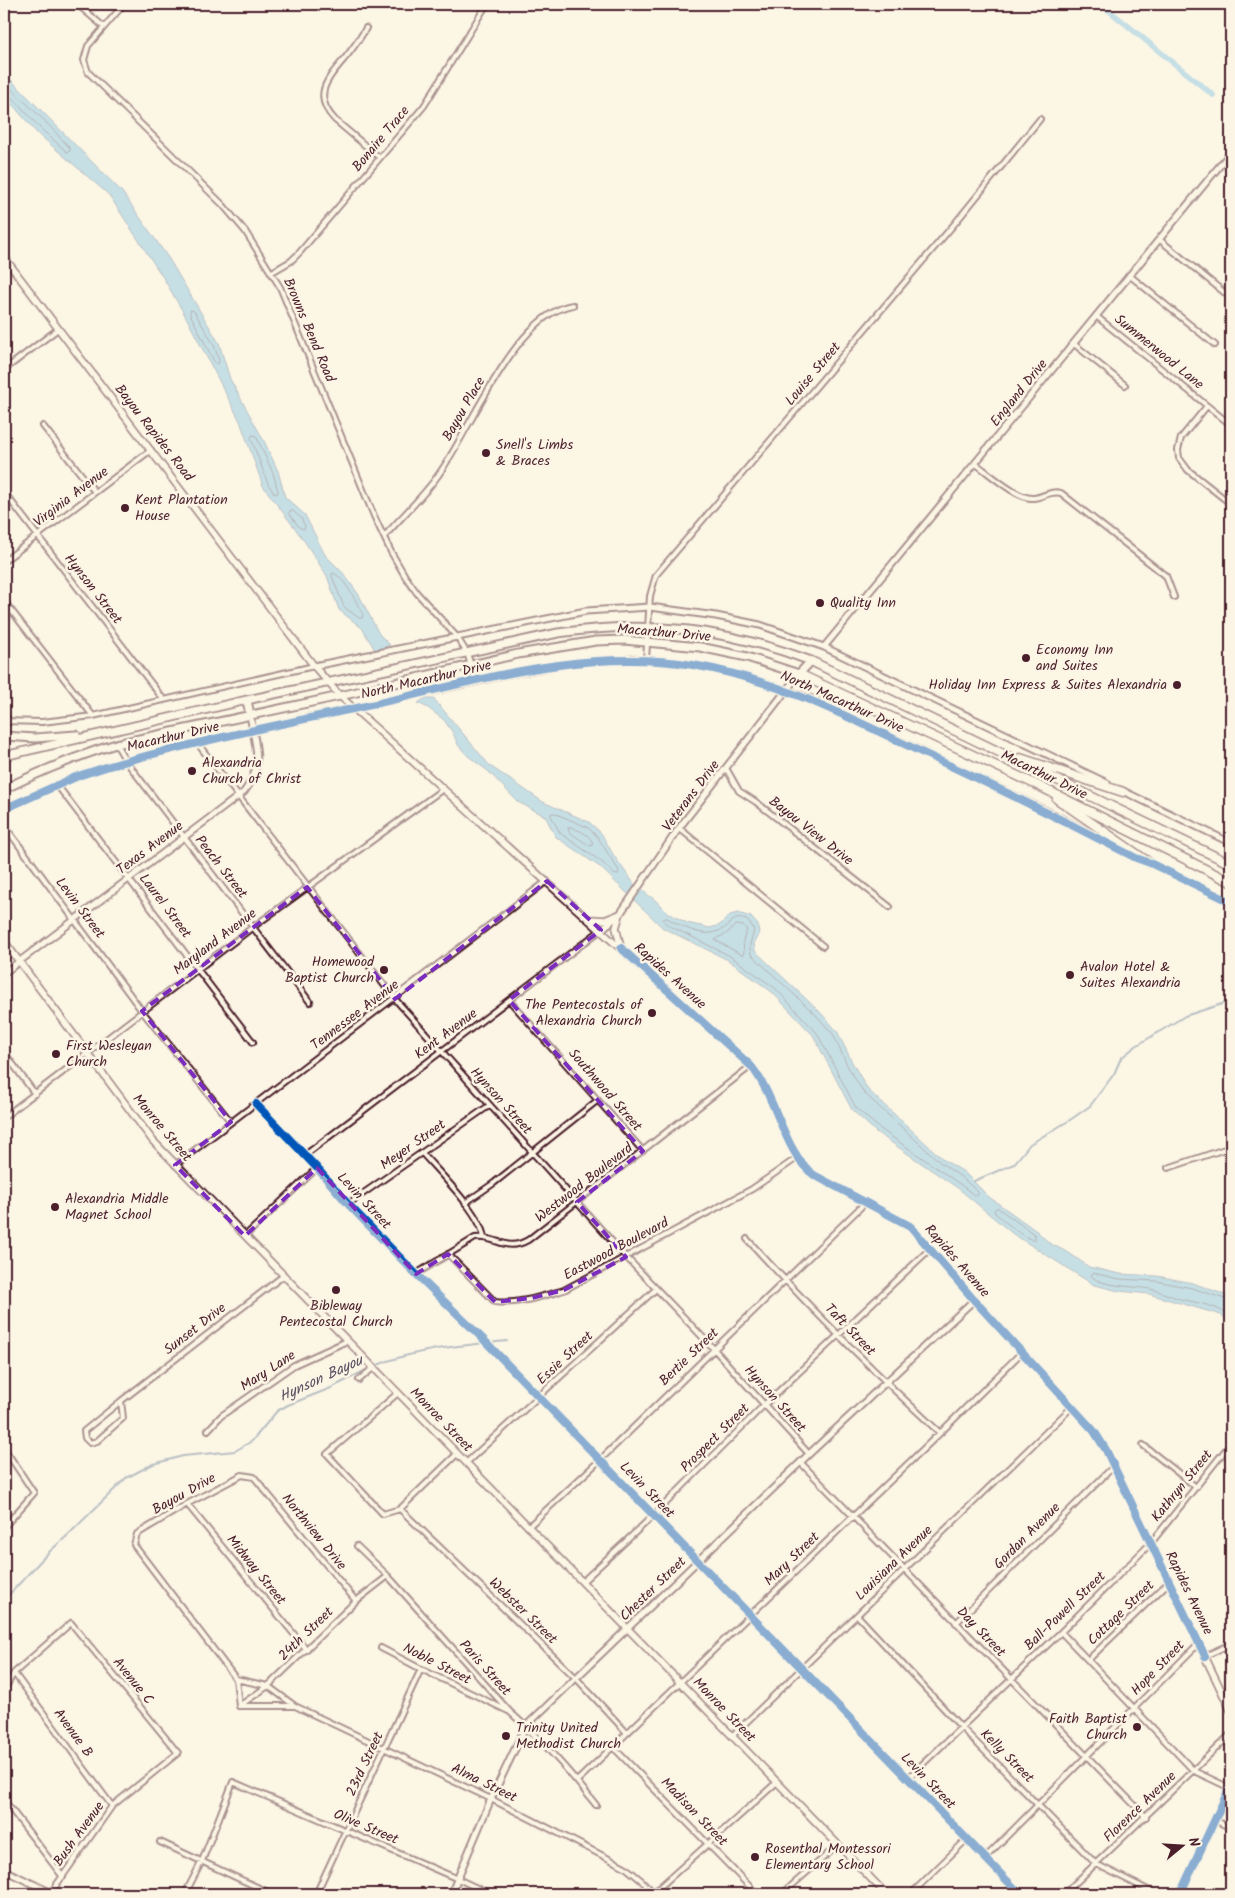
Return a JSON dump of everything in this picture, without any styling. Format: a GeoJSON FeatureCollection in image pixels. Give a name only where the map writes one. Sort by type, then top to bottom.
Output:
{"type":"FeatureCollection","features":[{"type":"Feature","properties":{"kind":"highway","name":"Macarthur Drive"},"geometry":{"type":"LineString","coordinates":[[4,756],[247,700],[584,629],[649,626],[699,631],[737,638],[775,648],[811,662],[1231,864]]}},
{"type":"Feature","properties":{"kind":"highway","name":"Macarthur Drive"},"geometry":{"type":"LineString","coordinates":[[4,789],[72,759],[116,744],[340,696],[518,654],[586,642],[647,641],[723,651],[799,674],[1034,784],[1231,882]]}},
{"type":"Feature","properties":{"kind":"highway"},"geometry":{"type":"LineString","coordinates":[[799,674],[811,662]]}},
{"type":"Feature","properties":{"kind":"highway"},"geometry":{"type":"LineString","coordinates":[[247,700],[250,715]]}},
{"type":"Feature","properties":{"kind":"highway"},"geometry":{"type":"LineString","coordinates":[[4,736],[35,738],[72,736],[126,728]]}},
{"type":"Feature","properties":{"kind":"highway"},"geometry":{"type":"LineString","coordinates":[[998,752],[1123,792]]}},
{"type":"Feature","properties":{"kind":"highway"},"geometry":{"type":"LineString","coordinates":[[1034,784],[1150,862]]}},
{"type":"Feature","properties":{"kind":"main road","name":"Bayou Rapides Road"},"geometry":{"type":"LineString","coordinates":[[4,257],[314,666],[340,696]]}},
{"type":"Feature","properties":{"kind":"main road","name":"Rapides Avenue"},"geometry":{"type":"LineString","coordinates":[[340,696],[751,1066],[766,1087],[797,1158],[802,1164],[814,1175],[910,1226],[974,1300],[1094,1431],[1114,1466],[1231,1710]]}},
{"type":"Feature","properties":{"kind":"main road"},"geometry":{"type":"LineString","coordinates":[[589,919],[606,920],[621,912]]}},
{"type":"Feature","properties":{"kind":"main road"},"geometry":{"type":"LineString","coordinates":[[621,912],[616,928],[621,948]]}},
{"type":"Feature","properties":{"kind":"main road","name":"Monroe Street"},"geometry":{"type":"LineString","coordinates":[[4,941],[153,1141],[175,1165],[886,1894]]}},
{"type":"Feature","properties":{"kind":"main road"},"geometry":{"type":"LineString","coordinates":[[1180,1894],[1231,1786]]}},
{"type":"Feature","properties":{"kind":"street"},"geometry":{"type":"LineString","coordinates":[[78,4],[104,27]]}},
{"type":"Feature","properties":{"kind":"street","name":"Browns Bend Road"},"geometry":{"type":"LineString","coordinates":[[124,4],[88,46],[84,60],[88,72],[224,205],[245,231],[272,272],[280,287],[384,537],[417,594],[457,637],[467,653],[476,682]]}},
{"type":"Feature","properties":{"kind":"street","name":"Bonaire Trace"},"geometry":{"type":"LineString","coordinates":[[272,272],[291,261],[300,252],[424,106],[487,4]]}},
{"type":"Feature","properties":{"kind":"street"},"geometry":{"type":"LineString","coordinates":[[366,28],[328,79],[324,86],[323,103],[328,113],[335,120],[380,158]]}},
{"type":"Feature","properties":{"kind":"street","name":"Louise Street"},"geometry":{"type":"LineString","coordinates":[[646,660],[651,588],[656,575],[924,260],[1040,119]]}},
{"type":"Feature","properties":{"kind":"street","name":"England Drive"},"geometry":{"type":"LineString","coordinates":[[824,647],[976,464],[1129,275],[1230,155]]}},
{"type":"Feature","properties":{"kind":"street"},"geometry":{"type":"LineString","coordinates":[[1160,240],[1231,298]]}},
{"type":"Feature","properties":{"kind":"street"},"geometry":{"type":"LineString","coordinates":[[1129,275],[1215,345]]}},
{"type":"Feature","properties":{"kind":"street","name":"Bayou Place"},"geometry":{"type":"LineString","coordinates":[[384,537],[439,475],[503,364],[547,314],[563,306],[573,305]]}},
{"type":"Feature","properties":{"kind":"street","name":"Summerwood Lane"},"geometry":{"type":"LineString","coordinates":[[1096,316],[1231,425]]}},
{"type":"Feature","properties":{"kind":"street"},"geometry":{"type":"LineString","coordinates":[[4,370],[58,329]]}},
{"type":"Feature","properties":{"kind":"street"},"geometry":{"type":"LineString","coordinates":[[1074,344],[1125,385]]}},
{"type":"Feature","properties":{"kind":"street","name":"Summerwood Lane"},"geometry":{"type":"LineString","coordinates":[[1207,406],[1181,438],[1178,450],[1179,458],[1188,470],[1231,504]]}},
{"type":"Feature","properties":{"kind":"street"},"geometry":{"type":"LineString","coordinates":[[43,426],[95,492]]}},
{"type":"Feature","properties":{"kind":"street","name":"Virginia Avenue"},"geometry":{"type":"LineString","coordinates":[[4,561],[151,450]]}},
{"type":"Feature","properties":{"kind":"street"},"geometry":{"type":"LineString","coordinates":[[976,464],[1018,494],[1028,498],[1049,492],[1061,492],[1166,576],[1174,598]]}},
{"type":"Feature","properties":{"kind":"street","name":"Hynson Street"},"geometry":{"type":"LineString","coordinates":[[4,492],[164,700]]}},
{"type":"Feature","properties":{"kind":"street"},"geometry":{"type":"LineString","coordinates":[[4,601],[93,716]]}},
{"type":"Feature","properties":{"kind":"street"},"geometry":{"type":"LineString","coordinates":[[4,721],[42,722],[93,716],[314,666],[540,619],[586,611],[650,607],[716,616],[760,625],[824,647],[1231,843]]}},
{"type":"Feature","properties":{"kind":"street","name":"North Macarthur Drive"},"geometry":{"type":"LineString","coordinates":[[353,709],[546,666],[578,662],[611,659],[646,660],[688,664],[727,672],[787,690],[846,715],[1053,814],[1136,858],[1150,862],[1231,902]]}},
{"type":"Feature","properties":{"kind":"street","name":"Veterans Drive"},"geometry":{"type":"LineString","coordinates":[[600,930],[621,912],[680,828],[799,674]]}},
{"type":"Feature","properties":{"kind":"street","name":"Macarthur Drive"},"geometry":{"type":"LineString","coordinates":[[4,809],[78,776],[126,761],[312,716],[353,709]]}},
{"type":"Feature","properties":{"kind":"street"},"geometry":{"type":"LineString","coordinates":[[4,714],[10,722]]}},
{"type":"Feature","properties":{"kind":"street","name":"Texas Avenue"},"geometry":{"type":"LineString","coordinates":[[4,973],[239,797],[252,781],[257,767],[257,754],[250,715]]}},
{"type":"Feature","properties":{"kind":"street","name":"Peach Street"},"geometry":{"type":"LineString","coordinates":[[116,744],[126,761],[310,1002]]}},
{"type":"Feature","properties":{"kind":"street","name":"Hynson Street"},"geometry":{"type":"LineString","coordinates":[[198,744],[395,999],[626,1257],[713,1348],[809,1454]]}},
{"type":"Feature","properties":{"kind":"street","name":"Bayou View Drive"},"geometry":{"type":"LineString","coordinates":[[726,768],[739,791],[756,802],[890,907]]}},
{"type":"Feature","properties":{"kind":"street","name":"Laurel Street"},"geometry":{"type":"LineString","coordinates":[[57,785],[253,1042]]}},
{"type":"Feature","properties":{"kind":"street","name":"Maryland Avenue"},"geometry":{"type":"LineString","coordinates":[[4,1117],[253,927],[443,789]]}},
{"type":"Feature","properties":{"kind":"street","name":"Levin Street"},"geometry":{"type":"LineString","coordinates":[[4,825],[142,1011],[231,1122]]}},
{"type":"Feature","properties":{"kind":"street"},"geometry":{"type":"LineString","coordinates":[[680,828],[823,946]]}},
{"type":"Feature","properties":{"kind":"street","name":"Tennessee Avenue"},"geometry":{"type":"LineString","coordinates":[[175,1165],[395,999],[547,881]]}},
{"type":"Feature","properties":{"kind":"street","name":"Kent Avenue"},"geometry":{"type":"LineString","coordinates":[[305,1155],[600,930]]}},
{"type":"Feature","properties":{"kind":"street","name":"Southwood Street"},"geometry":{"type":"LineString","coordinates":[[509,1000],[643,1151]]}},
{"type":"Feature","properties":{"kind":"street"},"geometry":{"type":"LineString","coordinates":[[4,1052],[35,1094]]}},
{"type":"Feature","properties":{"kind":"street","name":"Westwood Boulevard"},"geometry":{"type":"LineString","coordinates":[[484,1238],[509,1246],[522,1243],[751,1066]]}},
{"type":"Feature","properties":{"kind":"street"},"geometry":{"type":"LineString","coordinates":[[465,1203],[598,1100]]}},
{"type":"Feature","properties":{"kind":"street","name":"Levin Street"},"geometry":{"type":"LineString","coordinates":[[256,1104],[317,1168],[348,1204],[482,1338],[1020,1894]]}},
{"type":"Feature","properties":{"kind":"street","name":"Meyer Street"},"geometry":{"type":"LineString","coordinates":[[348,1204],[490,1105]]}},
{"type":"Feature","properties":{"kind":"street"},"geometry":{"type":"LineString","coordinates":[[1168,1168],[1231,1147]]}},
{"type":"Feature","properties":{"kind":"street"},"geometry":{"type":"LineString","coordinates":[[416,1274],[469,1241],[484,1238],[481,1226],[465,1203],[422,1153]]}},
{"type":"Feature","properties":{"kind":"street","name":"Eastwood Boulevard"},"geometry":{"type":"LineString","coordinates":[[448,1254],[495,1302],[502,1303],[532,1298],[564,1290],[752,1189],[797,1158]]}},
{"type":"Feature","properties":{"kind":"street"},"geometry":{"type":"LineString","coordinates":[[245,1236],[317,1168]]}},
{"type":"Feature","properties":{"kind":"street","name":"Bertie Street"},"geometry":{"type":"LineString","coordinates":[[528,1527],[600,1460],[713,1348],[866,1202]]}},
{"type":"Feature","properties":{"kind":"street","name":"Taft Street"},"geometry":{"type":"LineString","coordinates":[[747,1238],[784,1280],[885,1382],[940,1433]]}},
{"type":"Feature","properties":{"kind":"street","name":"Prospect Street"},"geometry":{"type":"LineString","coordinates":[[582,1582],[654,1515],[764,1405],[930,1249]]}},
{"type":"Feature","properties":{"kind":"street","name":"Sunset Drive"},"geometry":{"type":"LineString","coordinates":[[121,1401],[124,1418],[97,1441],[90,1443],[85,1438],[84,1432],[121,1401],[283,1276]]}},
{"type":"Feature","properties":{"kind":"street","name":"Essie Street"},"geometry":{"type":"LineString","coordinates":[[466,1463],[656,1289]]}},
{"type":"Feature","properties":{"kind":"street","name":"Chester Street"},"geometry":{"type":"LineString","coordinates":[[450,1894],[491,1799],[526,1726],[809,1454],[974,1300]]}},
{"type":"Feature","properties":{"kind":"street","name":"Mary Lane"},"geometry":{"type":"LineString","coordinates":[[208,1430],[222,1416],[294,1365],[347,1341]]}},
{"type":"Feature","properties":{"kind":"street","name":"Mary Street"},"geometry":{"type":"LineString","coordinates":[[577,1781],[1022,1352]]}},
{"type":"Feature","properties":{"kind":"street"},"geometry":{"type":"LineString","coordinates":[[359,1380],[373,1368]]}},
{"type":"Feature","properties":{"kind":"street"},"geometry":{"type":"LineString","coordinates":[[398,1393],[327,1454],[383,1514],[400,1508],[457,1454]]}},
{"type":"Feature","properties":{"kind":"street","name":"Louisiana Avenue"},"geometry":{"type":"LineString","coordinates":[[732,1736],[1072,1406]]}},
{"type":"Feature","properties":{"kind":"street","name":"Kathryn Street"},"geometry":{"type":"LineString","coordinates":[[1151,1543],[1231,1443]]}},
{"type":"Feature","properties":{"kind":"street"},"geometry":{"type":"LineString","coordinates":[[1143,1445],[1196,1487]]}},
{"type":"Feature","properties":{"kind":"street"},"geometry":{"type":"LineString","coordinates":[[4,1448],[34,1493],[4,1527]]}},
{"type":"Feature","properties":{"kind":"street","name":"Day Street"},"geometry":{"type":"LineString","coordinates":[[801,1463],[1146,1817]]}},
{"type":"Feature","properties":{"kind":"street","name":"Gordan Avenue"},"geometry":{"type":"LineString","coordinates":[[956,1622],[1114,1466]]}},
{"type":"Feature","properties":{"kind":"street","name":"Bayou Drive"},"geometry":{"type":"LineString","coordinates":[[236,1679],[134,1545],[137,1534],[187,1504],[242,1475],[254,1476]]}},
{"type":"Feature","properties":{"kind":"street","name":"Northview Drive"},"geometry":{"type":"LineString","coordinates":[[254,1476],[356,1601]]}},
{"type":"Feature","properties":{"kind":"street","name":"Midway Street"},"geometry":{"type":"LineString","coordinates":[[187,1504],[307,1650]]}},
{"type":"Feature","properties":{"kind":"street","name":"Webster Street"},"geometry":{"type":"LineString","coordinates":[[400,1508],[576,1678],[627,1733]]}},
{"type":"Feature","properties":{"kind":"street","name":"Ball-Powell Street"},"geometry":{"type":"LineString","coordinates":[[908,1778],[1151,1543]]}},
{"type":"Feature","properties":{"kind":"street","name":"Paris Street"},"geometry":{"type":"LineString","coordinates":[[357,1546],[388,1576],[510,1712],[526,1726],[577,1781],[596,1805]]}},
{"type":"Feature","properties":{"kind":"street","name":"24th Street"},"geometry":{"type":"LineString","coordinates":[[239,1706],[268,1686],[356,1601],[388,1576]]}},
{"type":"Feature","properties":{"kind":"street","name":"Cottage Street"},"geometry":{"type":"LineString","coordinates":[[1088,1660],[1170,1582]]}},
{"type":"Feature","properties":{"kind":"street","name":"Kelly Street"},"geometry":{"type":"LineString","coordinates":[[857,1615],[961,1727],[1096,1864],[1156,1894]]}},
{"type":"Feature","properties":{"kind":"street","name":"Avenue C"},"geometry":{"type":"LineString","coordinates":[[14,1673],[71,1623],[178,1753]]}},
{"type":"Feature","properties":{"kind":"street"},"geometry":{"type":"LineString","coordinates":[[1061,1632],[1194,1771],[1231,1786]]}},
{"type":"Feature","properties":{"kind":"street","name":"Hope Street"},"geometry":{"type":"LineString","coordinates":[[985,1858],[1199,1642]]}},
{"type":"Feature","properties":{"kind":"street"},"geometry":{"type":"LineString","coordinates":[[1205,1656],[1231,1644]]}},
{"type":"Feature","properties":{"kind":"street","name":"Noble Street"},"geometry":{"type":"LineString","coordinates":[[381,1648],[510,1712]]}},
{"type":"Feature","properties":{"kind":"street","name":"23rd Street"},"geometry":{"type":"LineString","coordinates":[[316,1894],[421,1669]]}},
{"type":"Feature","properties":{"kind":"street"},"geometry":{"type":"LineString","coordinates":[[4,1690],[14,1673]]}},
{"type":"Feature","properties":{"kind":"street","name":"Avenue B"},"geometry":{"type":"LineString","coordinates":[[14,1673],[112,1806]]}},
{"type":"Feature","properties":{"kind":"street"},"geometry":{"type":"LineString","coordinates":[[236,1679],[239,1706]]}},
{"type":"Feature","properties":{"kind":"street","name":"Alma Street"},"geometry":{"type":"LineString","coordinates":[[236,1679],[268,1686],[295,1706],[491,1799],[625,1867],[654,1894]]}},
{"type":"Feature","properties":{"kind":"street","name":"Alma Street"},"geometry":{"type":"LineString","coordinates":[[239,1706],[295,1706]]}},
{"type":"Feature","properties":{"kind":"street","name":"Florence Avenue"},"geometry":{"type":"LineString","coordinates":[[1064,1894],[1231,1734]]}},
{"type":"Feature","properties":{"kind":"street","name":"Madison Street"},"geometry":{"type":"LineString","coordinates":[[613,1746],[757,1894]]}},
{"type":"Feature","properties":{"kind":"street","name":"Bush Avenue"},"geometry":{"type":"LineString","coordinates":[[52,1894],[112,1806],[178,1753]]}},
{"type":"Feature","properties":{"kind":"street","name":"Olive Street"},"geometry":{"type":"LineString","coordinates":[[202,1861],[233,1782],[490,1894]]}},
{"type":"Feature","properties":{"kind":"street"},"geometry":{"type":"LineString","coordinates":[[654,1894],[777,1782]]}},
{"type":"Feature","properties":{"kind":"street"},"geometry":{"type":"LineString","coordinates":[[4,1800],[62,1877]]}},
{"type":"Feature","properties":{"kind":"street"},"geometry":{"type":"LineString","coordinates":[[1214,1820],[1231,1828]]}},
{"type":"Feature","properties":{"kind":"street"},"geometry":{"type":"LineString","coordinates":[[911,1894],[967,1839]]}},
{"type":"Feature","properties":{"kind":"street"},"geometry":{"type":"LineString","coordinates":[[160,1842],[272,1894]]}},
{"type":"Feature","properties":{"kind":"street"},"geometry":{"type":"LineString","coordinates":[[782,1894],[838,1845]]}},
{"type":"Feature","properties":{"kind":"street"},"geometry":{"type":"LineString","coordinates":[[185,1894],[202,1861]]}},
{"type":"Feature","properties":{"kind":"street"},"geometry":{"type":"LineString","coordinates":[[4,1870],[52,1894]]}},
{"type":"Feature","properties":{"kind":"highlighted area"},"geometry":{"type":"Polygon","coordinates":[[[547,881],[601,930],[509,1000],[643,1151],[577,1202],[626,1257],[564,1290],[532,1298],[495,1302],[448,1254],[416,1274],[317,1168],[245,1236],[175,1165],[231,1122],[142,1011],[307,887],[395,999],[547,881]]]}},
{"type":"Feature","properties":{"kind":"water"},"geometry":{"type":"Polygon","coordinates":[[[4,76],[9,78],[122,192],[169,259],[219,343],[230,379],[278,471],[285,497],[305,515],[325,555],[343,573],[359,595],[379,634],[390,645],[375,650],[362,628],[339,610],[327,576],[303,539],[263,486],[240,421],[164,279],[109,195],[36,132],[11,103],[4,101],[4,76]]]}},
{"type":"Feature","properties":{"kind":"water"},"geometry":{"type":"Polygon","coordinates":[[[424,699],[434,699],[490,766],[543,802],[589,822],[601,833],[614,856],[635,885],[655,900],[668,913],[687,923],[710,928],[720,925],[730,915],[738,913],[751,917],[758,925],[759,934],[754,942],[755,951],[820,1012],[837,1031],[868,1090],[944,1160],[964,1172],[989,1197],[1038,1232],[1049,1243],[1069,1253],[1089,1267],[1120,1274],[1157,1276],[1193,1283],[1231,1297],[1231,1323],[1221,1315],[1149,1294],[1119,1291],[1094,1285],[1013,1234],[959,1189],[876,1132],[852,1110],[813,1035],[772,992],[728,960],[663,928],[600,867],[556,837],[545,816],[518,802],[488,771],[468,756],[458,745],[453,733],[444,720],[418,703],[424,699]]]}},
{"type":"Feature","properties":{"kind":"waterway"},"geometry":{"type":"LineString","coordinates":[[1101,4],[1213,95]]}},
{"type":"Feature","properties":{"kind":"waterway"},"geometry":{"type":"LineString","coordinates":[[974,1181],[1014,1164],[1030,1144],[1090,1106],[1114,1074],[1121,1058],[1136,1046],[1185,1016],[1231,1001]]}},
{"type":"Feature","properties":{"kind":"waterway","name":"Hynson Bayou"},"geometry":{"type":"LineString","coordinates":[[375,1366],[407,1355],[457,1346],[507,1341]]}},
{"type":"Feature","properties":{"kind":"waterway","name":"Hynson Bayou"},"geometry":{"type":"LineString","coordinates":[[4,1600],[48,1553],[126,1478],[153,1464],[183,1456],[235,1451],[252,1441],[277,1411],[331,1388],[370,1368]]}},
{"type":"Feature","properties":{"kind":"cycle path"},"geometry":{"type":"LineString","coordinates":[[4,809],[78,776],[138,758],[235,734],[528,670],[610,660],[651,661],[693,665],[723,671],[753,679],[810,700],[866,725],[1136,858],[1231,902]]}},
{"type":"Feature","properties":{"kind":"cycle path"},"geometry":{"type":"LineString","coordinates":[[621,948],[751,1066],[760,1078],[788,1140],[804,1166],[814,1175],[910,1226],[974,1300],[1094,1431],[1106,1450],[1205,1656]]}},
{"type":"Feature","properties":{"kind":"cycle path"},"geometry":{"type":"LineString","coordinates":[[256,1104],[317,1168],[348,1204],[482,1338],[1020,1894]]}},
{"type":"Feature","properties":{"kind":"cycle path"},"geometry":{"type":"LineString","coordinates":[[1180,1894],[1231,1785]]}},
{"type":"Feature","properties":{"kind":"place","name":"Snell's Limbs & Braces"},"geometry":{"type":"Point","coordinates":[486,453]}},
{"type":"Feature","properties":{"kind":"place","name":"Kent Plantation House"},"geometry":{"type":"Point","coordinates":[125,508]}},
{"type":"Feature","properties":{"kind":"place","name":"Quality Inn"},"geometry":{"type":"Point","coordinates":[820,603]}},
{"type":"Feature","properties":{"kind":"place","name":"Economy Inn and Suites"},"geometry":{"type":"Point","coordinates":[1026,658]}},
{"type":"Feature","properties":{"kind":"place","name":"Holiday Inn Express & Suites Alexandria"},"geometry":{"type":"Point","coordinates":[1177,685]}},
{"type":"Feature","properties":{"kind":"place","name":"Alexandria Church of Christ"},"geometry":{"type":"Point","coordinates":[192,771]}},
{"type":"Feature","properties":{"kind":"place","name":"Homewood Baptist Church"},"geometry":{"type":"Point","coordinates":[384,970]}},
{"type":"Feature","properties":{"kind":"place","name":"Avalon Hotel & Suites Alexandria"},"geometry":{"type":"Point","coordinates":[1070,975]}},
{"type":"Feature","properties":{"kind":"place","name":"The Pentecostals of Alexandria Church"},"geometry":{"type":"Point","coordinates":[652,1013]}},
{"type":"Feature","properties":{"kind":"place","name":"First Wesleyan Church"},"geometry":{"type":"Point","coordinates":[56,1054]}},
{"type":"Feature","properties":{"kind":"place","name":"Alexandria Middle Magnet School"},"geometry":{"type":"Point","coordinates":[55,1207]}},
{"type":"Feature","properties":{"kind":"place","name":"Bibleway Pentecostal Church"},"geometry":{"type":"Point","coordinates":[336,1290]}},
{"type":"Feature","properties":{"kind":"place","name":"Faith Baptist Church"},"geometry":{"type":"Point","coordinates":[1137,1727]}},
{"type":"Feature","properties":{"kind":"place","name":"Trinity United Methodist Church"},"geometry":{"type":"Point","coordinates":[506,1736]}},
{"type":"Feature","properties":{"kind":"place","name":"Rosenthal Montessori Elementary School"},"geometry":{"type":"Point","coordinates":[755,1857]}}]}
